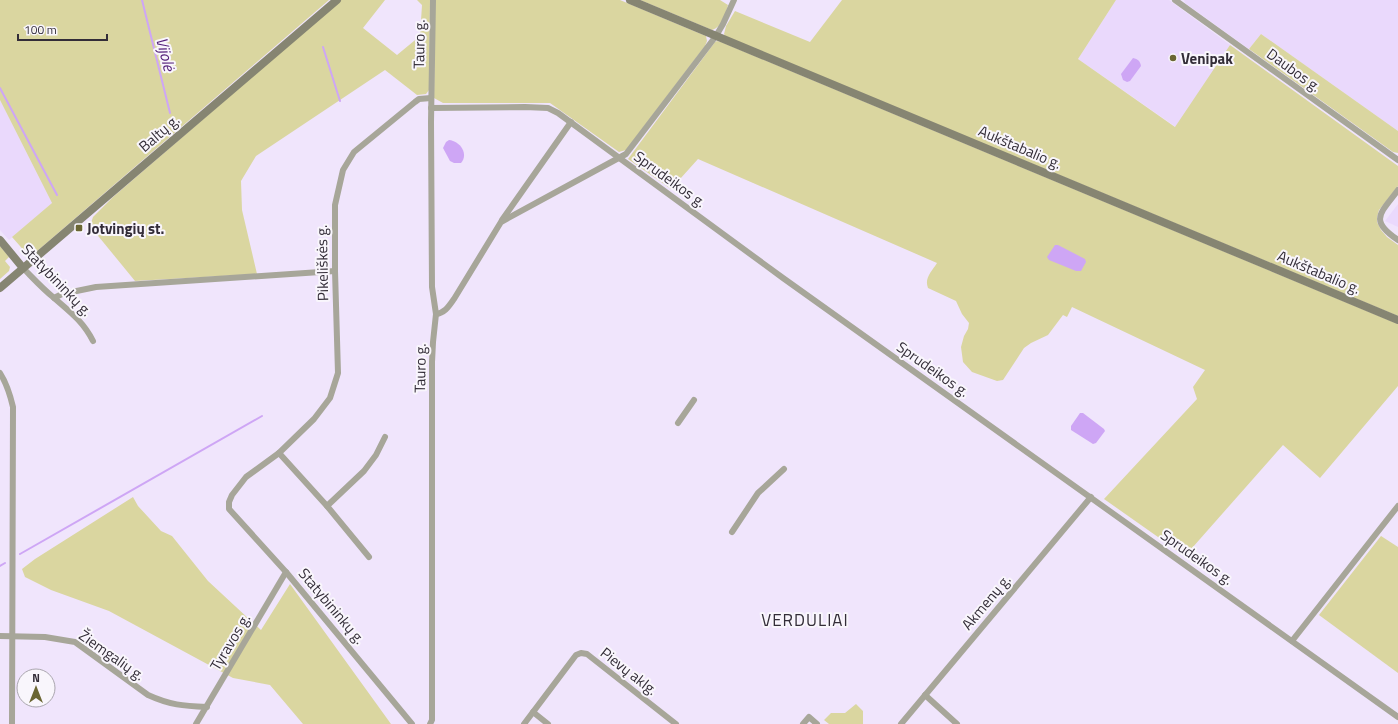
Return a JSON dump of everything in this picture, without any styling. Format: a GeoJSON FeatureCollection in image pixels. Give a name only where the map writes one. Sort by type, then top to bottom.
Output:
{"type":"FeatureCollection","features":[{"type":"Feature","properties":{"kind":"main road","name":"Baltų g."},"geometry":{"type":"LineString","coordinates":[[0,288],[337,0]]}},
{"type":"Feature","properties":{"kind":"main road","name":"Aukštabalio g."},"geometry":{"type":"LineString","coordinates":[[630,0],[1398,320]]}},
{"type":"Feature","properties":{"kind":"main road","name":"Statybininkų g."},"geometry":{"type":"LineString","coordinates":[[0,240],[24,268]]}},
{"type":"Feature","properties":{"kind":"street","name":"Tauro g."},"geometry":{"type":"LineString","coordinates":[[430,724],[432,720],[432,362],[436,314],[432,287],[431,98],[433,0]]}},
{"type":"Feature","properties":{"kind":"street"},"geometry":{"type":"LineString","coordinates":[[501,222],[626,154],[716,36],[734,0]]}},
{"type":"Feature","properties":{"kind":"street","name":"Daubos g."},"geometry":{"type":"LineString","coordinates":[[1175,0],[1398,160]]}},
{"type":"Feature","properties":{"kind":"street","name":"Pikeliškės g."},"geometry":{"type":"LineString","coordinates":[[229,509],[229,502],[232,495],[246,477],[279,453],[314,419],[330,398],[338,373],[334,271],[335,205],[343,170],[354,152],[415,102],[419,99],[431,98]]}},
{"type":"Feature","properties":{"kind":"street","name":"Sprudeikos g."},"geometry":{"type":"LineString","coordinates":[[431,108],[548,108],[571,122],[783,278],[1398,717]]}},
{"type":"Feature","properties":{"kind":"street"},"geometry":{"type":"LineString","coordinates":[[436,314],[441,314],[448,308],[501,222],[571,122]]}},
{"type":"Feature","properties":{"kind":"street"},"geometry":{"type":"LineString","coordinates":[[1398,190],[1381,214],[1380,221],[1386,232],[1398,240]]}},
{"type":"Feature","properties":{"kind":"street","name":"Statybininkų g."},"geometry":{"type":"LineString","coordinates":[[24,268],[54,298],[71,311],[88,332],[93,341]]}},
{"type":"Feature","properties":{"kind":"street"},"geometry":{"type":"LineString","coordinates":[[54,298],[62,294],[96,287],[334,271]]}},
{"type":"Feature","properties":{"kind":"street"},"geometry":{"type":"LineString","coordinates":[[0,373],[6,381],[13,407],[12,724]]}},
{"type":"Feature","properties":{"kind":"street"},"geometry":{"type":"LineString","coordinates":[[678,423],[694,400]]}},
{"type":"Feature","properties":{"kind":"street"},"geometry":{"type":"LineString","coordinates":[[327,506],[364,472],[376,455],[385,437]]}},
{"type":"Feature","properties":{"kind":"street"},"geometry":{"type":"LineString","coordinates":[[279,453],[327,506],[369,557]]}},
{"type":"Feature","properties":{"kind":"street"},"geometry":{"type":"LineString","coordinates":[[732,532],[758,493],[784,469]]}},
{"type":"Feature","properties":{"kind":"street","name":"Akmenų g."},"geometry":{"type":"LineString","coordinates":[[901,724],[1091,497]]}},
{"type":"Feature","properties":{"kind":"street"},"geometry":{"type":"LineString","coordinates":[[1292,640],[1398,506]]}},
{"type":"Feature","properties":{"kind":"street","name":"Statybininkų g."},"geometry":{"type":"LineString","coordinates":[[229,509],[286,572],[412,724]]}},
{"type":"Feature","properties":{"kind":"street","name":"Tyravos g."},"geometry":{"type":"LineString","coordinates":[[196,724],[286,572]]}},
{"type":"Feature","properties":{"kind":"street","name":"Žiemgalių g."},"geometry":{"type":"LineString","coordinates":[[0,636],[45,637],[75,642],[148,695],[180,706],[207,707]]}},
{"type":"Feature","properties":{"kind":"street","name":"Pievų aklg."},"geometry":{"type":"LineString","coordinates":[[524,724],[576,655],[581,653],[587,654],[676,724]]}},
{"type":"Feature","properties":{"kind":"street"},"geometry":{"type":"LineString","coordinates":[[925,695],[957,724]]}},
{"type":"Feature","properties":{"kind":"street"},"geometry":{"type":"LineString","coordinates":[[533,712],[548,724]]}},
{"type":"Feature","properties":{"kind":"street"},"geometry":{"type":"LineString","coordinates":[[804,724],[809,717],[817,724]]}},
{"type":"Feature","properties":{"kind":"shaded area"},"geometry":{"type":"Polygon","coordinates":[[[0,0],[329,0],[36,252],[34,251],[27,254],[12,237],[52,203],[0,100],[0,0]]]}},
{"type":"Feature","properties":{"kind":"shaded area"},"geometry":{"type":"Polygon","coordinates":[[[341,0],[385,0],[363,28],[397,55],[420,36],[422,5],[417,0],[430,0],[429,90],[426,94],[417,95],[385,70],[256,156],[241,181],[242,210],[257,274],[135,281],[90,226],[93,217],[113,197],[341,0]]]}},
{"type":"Feature","properties":{"kind":"shaded area"},"geometry":{"type":"Polygon","coordinates":[[[435,0],[620,0],[706,36],[707,41],[705,46],[626,150],[619,152],[550,103],[443,103],[434,98],[435,0]]]}},
{"type":"Feature","properties":{"kind":"shaded area"},"geometry":{"type":"Polygon","coordinates":[[[640,0],[720,0],[728,5],[721,23],[712,30],[640,0]]]}},
{"type":"Feature","properties":{"kind":"shaded area"},"geometry":{"type":"Polygon","coordinates":[[[842,0],[1116,0],[1078,59],[1175,127],[1230,45],[1398,166],[1398,186],[1379,210],[1377,222],[1387,237],[1398,245],[1398,316],[725,36],[724,34],[726,26],[735,11],[810,42],[842,0]]]}},
{"type":"Feature","properties":{"kind":"shaded area"},"geometry":{"type":"Polygon","coordinates":[[[1116,0],[1169,0],[1230,45],[1176,127],[1078,59],[1116,0]]]}},
{"type":"Feature","properties":{"kind":"shaded area"},"geometry":{"type":"Polygon","coordinates":[[[1184,0],[1398,0],[1398,131],[1261,34],[1249,49],[1185,3],[1184,0]]]}},
{"type":"Feature","properties":{"kind":"shaded area"},"geometry":{"type":"Polygon","coordinates":[[[1261,34],[1398,131],[1398,153],[1393,152],[1249,49],[1261,34]]]}},
{"type":"Feature","properties":{"kind":"shaded area"},"geometry":{"type":"Polygon","coordinates":[[[717,41],[1398,324],[1398,386],[1320,478],[1283,445],[1185,556],[1104,499],[1197,399],[1193,387],[1205,370],[1072,307],[1067,317],[1063,315],[1048,335],[1024,348],[1003,380],[997,381],[972,372],[963,362],[961,347],[969,323],[962,314],[956,301],[928,288],[928,278],[937,263],[698,159],[671,189],[628,159],[717,41]]]}},
{"type":"Feature","properties":{"kind":"shaded area"},"geometry":{"type":"Polygon","coordinates":[[[1133,58],[1138,60],[1141,66],[1130,81],[1127,82],[1123,80],[1121,74],[1133,58]]]}},
{"type":"Feature","properties":{"kind":"shaded area"},"geometry":{"type":"Polygon","coordinates":[[[0,100],[52,203],[9,240],[0,230],[0,100]]]}},
{"type":"Feature","properties":{"kind":"shaded area"},"geometry":{"type":"Polygon","coordinates":[[[449,140],[457,143],[462,148],[464,156],[461,163],[454,163],[450,161],[443,148],[449,140]]]}},
{"type":"Feature","properties":{"kind":"shaded area"},"geometry":{"type":"Polygon","coordinates":[[[1398,204],[1398,227],[1385,221],[1398,204]]]}},
{"type":"Feature","properties":{"kind":"shaded area"},"geometry":{"type":"Polygon","coordinates":[[[1055,245],[1058,245],[1085,259],[1086,262],[1081,271],[1076,271],[1049,260],[1047,257],[1055,245]]]}},
{"type":"Feature","properties":{"kind":"shaded area"},"geometry":{"type":"Polygon","coordinates":[[[0,246],[9,257],[5,261],[10,267],[9,271],[0,279],[0,246]]]}},
{"type":"Feature","properties":{"kind":"shaded area"},"geometry":{"type":"Polygon","coordinates":[[[1080,413],[1083,413],[1104,429],[1105,431],[1096,443],[1093,444],[1071,430],[1071,426],[1080,413]]]}},
{"type":"Feature","properties":{"kind":"shaded area"},"geometry":{"type":"Polygon","coordinates":[[[133,497],[138,506],[161,531],[172,536],[208,581],[261,630],[290,584],[391,724],[303,724],[270,685],[233,678],[109,611],[51,590],[25,577],[22,569],[35,559],[133,497]]]}},
{"type":"Feature","properties":{"kind":"shaded area"},"geometry":{"type":"Polygon","coordinates":[[[1381,536],[1398,547],[1398,673],[1319,615],[1381,536]]]}},
{"type":"Feature","properties":{"kind":"shaded area"},"geometry":{"type":"Polygon","coordinates":[[[856,704],[863,711],[863,724],[829,724],[824,720],[831,713],[845,713],[856,704]]]}},
{"type":"Feature","properties":{"kind":"waterway","name":"Vijolė"},"geometry":{"type":"LineString","coordinates":[[142,0],[170,113]]}},
{"type":"Feature","properties":{"kind":"waterway"},"geometry":{"type":"LineString","coordinates":[[323,47],[340,101]]}},
{"type":"Feature","properties":{"kind":"waterway"},"geometry":{"type":"LineString","coordinates":[[0,88],[57,195]]}},
{"type":"Feature","properties":{"kind":"waterway"},"geometry":{"type":"LineString","coordinates":[[20,554],[262,416]]}},
{"type":"Feature","properties":{"kind":"waterway"},"geometry":{"type":"LineString","coordinates":[[0,566],[5,563]]}},
{"type":"Feature","properties":{"kind":"place","name":"Venipak"},"geometry":{"type":"Point","coordinates":[1173,58]}},
{"type":"Feature","properties":{"kind":"place","name":"Jotvingių st."},"geometry":{"type":"Point","coordinates":[79,228]}},
{"type":"Feature","properties":{"kind":"district","name":"VERDULIAI"},"geometry":{"type":"Point","coordinates":[805,620]}}]}
